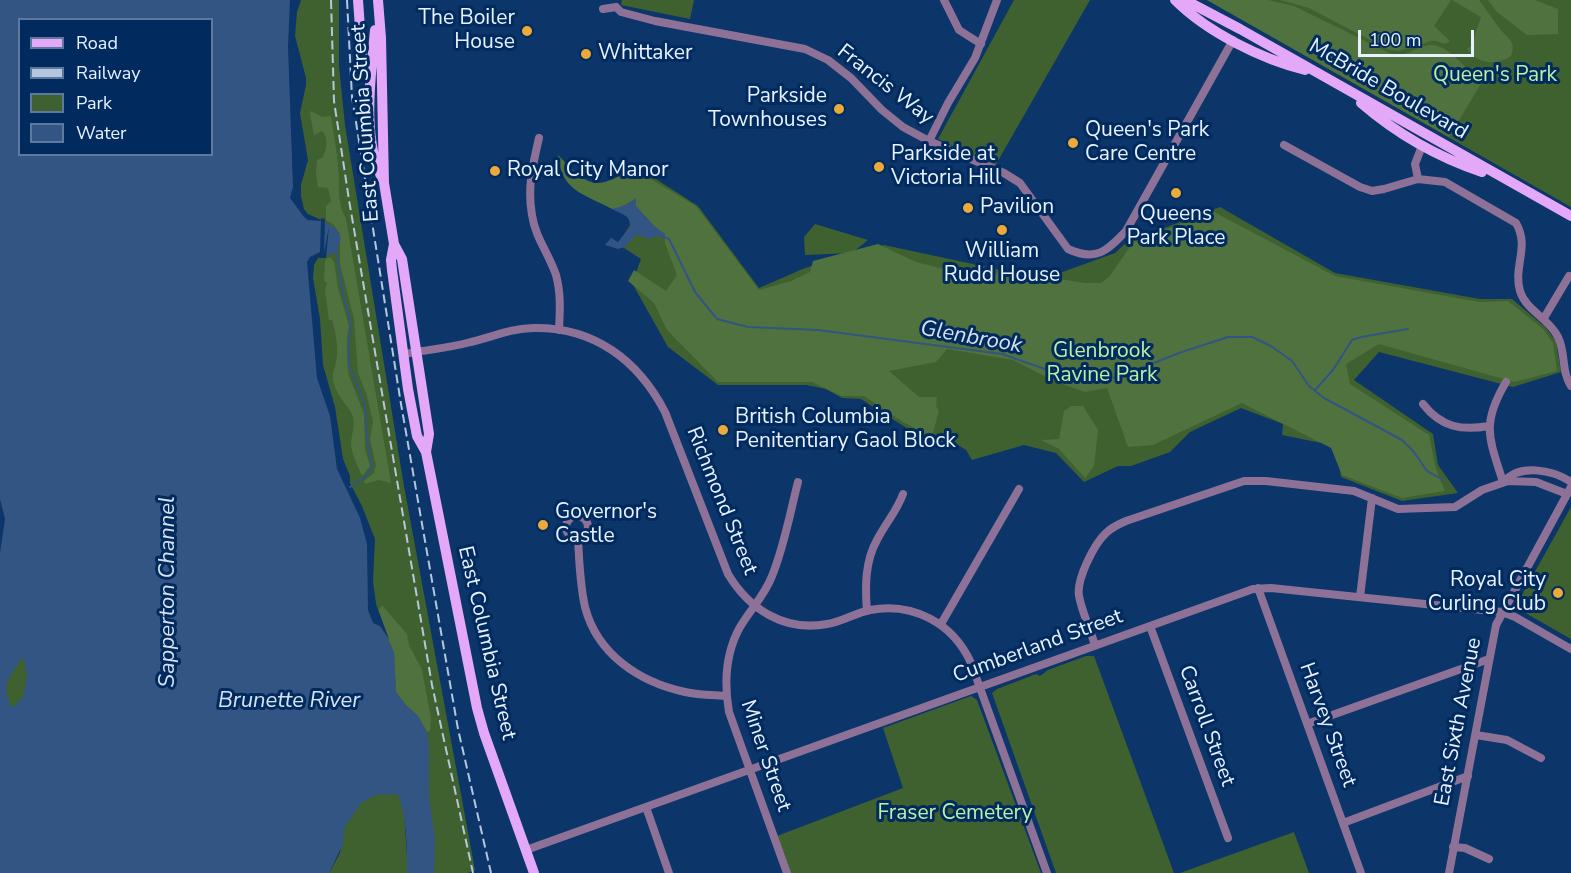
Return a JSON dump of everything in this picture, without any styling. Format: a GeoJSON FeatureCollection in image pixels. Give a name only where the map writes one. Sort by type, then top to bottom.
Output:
{"type":"FeatureCollection","features":[{"type":"Feature","properties":{"kind":"main road"},"geometry":{"type":"LineString","coordinates":[[358,0],[364,85],[376,168],[384,183]]}},
{"type":"Feature","properties":{"kind":"main road"},"geometry":{"type":"LineString","coordinates":[[1175,0],[1192,17],[1233,40],[1284,65],[1319,74]]}},
{"type":"Feature","properties":{"kind":"main road","name":"McBride Boulevard"},"geometry":{"type":"LineString","coordinates":[[1185,0],[1571,216]]}},
{"type":"Feature","properties":{"kind":"main road"},"geometry":{"type":"LineString","coordinates":[[370,114],[370,84],[377,3]]}},
{"type":"Feature","properties":{"kind":"main road","name":"East Columbia Street"},"geometry":{"type":"LineString","coordinates":[[377,3],[381,38],[384,183],[394,244],[402,259],[429,434],[426,452]]}},
{"type":"Feature","properties":{"kind":"main road"},"geometry":{"type":"LineString","coordinates":[[362,56],[376,103],[378,146],[384,168]]}},
{"type":"Feature","properties":{"kind":"main road"},"geometry":{"type":"LineString","coordinates":[[1339,85],[1383,122],[1422,146],[1460,165],[1505,179]]}},
{"type":"Feature","properties":{"kind":"main road","name":"East Columbia Street"},"geometry":{"type":"LineString","coordinates":[[394,244],[391,260],[417,436],[426,452],[477,708],[487,743],[534,873]]}},
{"type":"Feature","properties":{"kind":"street"},"geometry":{"type":"LineString","coordinates":[[944,0],[959,30],[981,44]]}},
{"type":"Feature","properties":{"kind":"street"},"geometry":{"type":"LineString","coordinates":[[929,141],[981,44],[997,0]]}},
{"type":"Feature","properties":{"kind":"street","name":"Francis Way"},"geometry":{"type":"LineString","coordinates":[[603,9],[616,3],[621,12],[655,21],[805,49],[828,60],[851,78],[882,110],[903,127],[929,141],[1004,173],[1020,183],[1068,249],[1090,255],[1111,247],[1126,231],[1233,40]]}},
{"type":"Feature","properties":{"kind":"street"},"geometry":{"type":"LineString","coordinates":[[539,138],[529,192],[532,214],[541,244],[555,273],[560,300],[559,330]]}},
{"type":"Feature","properties":{"kind":"street"},"geometry":{"type":"LineString","coordinates":[[1284,145],[1360,187],[1372,190],[1384,189],[1418,179],[1445,182],[1516,223],[1521,230],[1523,246],[1518,274],[1521,293],[1526,305],[1544,318],[1558,337],[1562,348],[1564,372],[1571,387]]}},
{"type":"Feature","properties":{"kind":"street"},"geometry":{"type":"LineString","coordinates":[[1418,179],[1415,164],[1422,146]]}},
{"type":"Feature","properties":{"kind":"street"},"geometry":{"type":"LineString","coordinates":[[1544,318],[1569,276]]}},
{"type":"Feature","properties":{"kind":"street","name":"Richmond Street"},"geometry":{"type":"LineString","coordinates":[[404,354],[469,343],[511,331],[532,328],[559,330],[583,336],[612,350],[639,372],[654,391],[673,432],[728,574],[736,588],[755,606],[770,617],[792,625],[815,626],[828,624],[867,610],[908,609],[941,624],[958,641],[966,652],[980,686],[1047,873]]}},
{"type":"Feature","properties":{"kind":"street"},"geometry":{"type":"LineString","coordinates":[[1503,482],[1489,426],[1493,405],[1506,382]]}},
{"type":"Feature","properties":{"kind":"street"},"geometry":{"type":"LineString","coordinates":[[1423,404],[1433,417],[1453,426],[1468,428],[1489,426]]}},
{"type":"Feature","properties":{"kind":"street"},"geometry":{"type":"LineString","coordinates":[[1095,645],[1079,595],[1079,585],[1081,576],[1104,535],[1114,527],[1216,489],[1244,481],[1266,481],[1354,491],[1398,509],[1449,508],[1460,505],[1476,493],[1503,482],[1513,474],[1538,470],[1557,474],[1571,482]]}},
{"type":"Feature","properties":{"kind":"street","name":"Miner Street"},"geometry":{"type":"LineString","coordinates":[[787,873],[729,712],[726,696],[727,664],[732,646],[740,627],[774,573],[798,482]]}},
{"type":"Feature","properties":{"kind":"street"},"geometry":{"type":"LineString","coordinates":[[1503,482],[1536,482],[1569,491]]}},
{"type":"Feature","properties":{"kind":"street"},"geometry":{"type":"LineString","coordinates":[[941,624],[1018,489]]}},
{"type":"Feature","properties":{"kind":"street","name":"East Sixth Avenue"},"geometry":{"type":"LineString","coordinates":[[1449,873],[1496,625],[1569,491]]}},
{"type":"Feature","properties":{"kind":"street"},"geometry":{"type":"LineString","coordinates":[[867,610],[865,593],[867,566],[875,542],[899,505],[903,494]]}},
{"type":"Feature","properties":{"kind":"street"},"geometry":{"type":"LineString","coordinates":[[1360,597],[1372,498]]}},
{"type":"Feature","properties":{"kind":"street"},"geometry":{"type":"LineString","coordinates":[[578,538],[585,607],[596,633],[610,653],[632,672],[662,686],[687,693],[726,696]]}},
{"type":"Feature","properties":{"kind":"street","name":"Cumberland Street"},"geometry":{"type":"LineString","coordinates":[[526,850],[1258,588],[1502,612],[1513,616],[1571,650]]}},
{"type":"Feature","properties":{"kind":"street","name":"Harvey Street"},"geometry":{"type":"LineString","coordinates":[[1258,588],[1361,873]]}},
{"type":"Feature","properties":{"kind":"street","name":"Carroll Street"},"geometry":{"type":"LineString","coordinates":[[1150,626],[1228,838]]}},
{"type":"Feature","properties":{"kind":"street"},"geometry":{"type":"LineString","coordinates":[[1307,724],[1489,659]]}},
{"type":"Feature","properties":{"kind":"street"},"geometry":{"type":"LineString","coordinates":[[1476,735],[1507,740],[1541,758]]}},
{"type":"Feature","properties":{"kind":"street"},"geometry":{"type":"LineString","coordinates":[[1343,823],[1468,776]]}},
{"type":"Feature","properties":{"kind":"street"},"geometry":{"type":"LineString","coordinates":[[645,807],[669,873]]}},
{"type":"Feature","properties":{"kind":"street"},"geometry":{"type":"LineString","coordinates":[[1454,847],[1466,848],[1489,859]]}},
{"type":"Feature","properties":{"kind":"green space"},"geometry":{"type":"Polygon","coordinates":[[[299,0],[339,0],[339,66],[345,125],[404,486],[475,870],[468,873],[427,873],[411,764],[350,487],[323,381],[311,265],[329,226],[305,212],[298,193],[294,46],[299,0]]]}},
{"type":"Feature","properties":{"kind":"green space"},"geometry":{"type":"Polygon","coordinates":[[[622,0],[694,0],[690,19],[621,5],[622,0]]]}},
{"type":"Feature","properties":{"kind":"green space"},"geometry":{"type":"Polygon","coordinates":[[[1014,0],[1090,0],[995,166],[938,139],[1014,0]]]}},
{"type":"Feature","properties":{"kind":"green space","name":"Queen's Park"},"geometry":{"type":"Polygon","coordinates":[[[1207,0],[1571,0],[1571,207],[1207,0]]]}},
{"type":"Feature","properties":{"kind":"green space"},"geometry":{"type":"Polygon","coordinates":[[[1207,0],[1268,0],[1294,6],[1394,55],[1429,45],[1437,46],[1451,53],[1482,82],[1449,137],[1207,0]]]}},
{"type":"Feature","properties":{"kind":"green space"},"geometry":{"type":"Polygon","coordinates":[[[1280,0],[1451,0],[1434,26],[1450,41],[1445,44],[1431,41],[1399,51],[1389,50],[1309,8],[1280,0]]]}},
{"type":"Feature","properties":{"kind":"green space"},"geometry":{"type":"Polygon","coordinates":[[[1452,0],[1479,0],[1512,43],[1511,56],[1500,61],[1488,62],[1471,54],[1467,49],[1471,46],[1481,17],[1452,0]]]}},
{"type":"Feature","properties":{"kind":"green space"},"geometry":{"type":"Polygon","coordinates":[[[1488,0],[1535,0],[1558,9],[1558,34],[1527,35],[1497,12],[1488,0]]]}},
{"type":"Feature","properties":{"kind":"green space"},"geometry":{"type":"Polygon","coordinates":[[[311,111],[322,117],[331,116],[338,162],[340,204],[346,219],[391,483],[378,480],[365,484],[364,481],[374,473],[376,465],[370,439],[373,422],[367,396],[358,373],[354,319],[340,264],[340,234],[334,225],[326,220],[326,206],[331,201],[328,188],[318,187],[317,160],[324,155],[326,141],[322,131],[314,135],[311,111]]]}},
{"type":"Feature","properties":{"kind":"green space","name":"Glenbrook Ravine Park"},"geometry":{"type":"Polygon","coordinates":[[[558,155],[584,179],[592,182],[609,181],[632,168],[696,206],[759,290],[791,281],[810,272],[813,261],[878,244],[916,262],[975,277],[993,278],[1000,269],[1084,283],[1101,283],[1109,277],[1134,241],[1214,212],[1335,276],[1479,302],[1508,301],[1543,329],[1553,343],[1557,371],[1514,382],[1379,344],[1346,364],[1350,384],[1429,435],[1436,469],[1445,491],[1402,498],[1342,475],[1331,448],[1242,403],[1153,445],[1128,447],[1107,388],[1085,392],[1056,382],[1013,360],[947,349],[936,362],[889,371],[919,397],[937,397],[936,407],[939,410],[932,437],[903,422],[864,396],[841,396],[812,382],[718,382],[667,330],[654,303],[628,281],[634,270],[666,291],[677,275],[665,243],[665,234],[660,232],[631,201],[618,209],[612,209],[576,190],[564,177],[558,155]]]}},
{"type":"Feature","properties":{"kind":"green space","name":"Glenbrook Ravine Park"},"geometry":{"type":"Polygon","coordinates":[[[631,163],[698,206],[759,288],[805,268],[884,245],[1043,279],[1115,253],[1127,242],[1220,207],[1335,273],[1480,299],[1512,299],[1545,327],[1556,341],[1561,372],[1513,387],[1379,352],[1354,380],[1433,434],[1438,465],[1458,493],[1402,501],[1341,477],[1336,446],[1282,435],[1283,424],[1241,408],[1190,432],[1170,452],[1131,466],[1118,466],[1084,482],[1056,453],[1024,445],[972,460],[966,450],[958,445],[927,441],[861,399],[842,398],[826,389],[806,385],[718,385],[668,347],[632,283],[641,259],[618,244],[636,216],[610,199],[631,163]]]}},
{"type":"Feature","properties":{"kind":"green space"},"geometry":{"type":"Polygon","coordinates":[[[815,224],[868,240],[852,253],[805,255],[804,237],[815,224]]]}},
{"type":"Feature","properties":{"kind":"green space"},"geometry":{"type":"Polygon","coordinates":[[[330,257],[334,262],[338,288],[349,326],[348,373],[364,414],[365,449],[370,466],[362,476],[351,445],[353,416],[338,394],[333,380],[337,341],[332,320],[329,320],[325,290],[327,283],[324,281],[325,260],[330,257]]]}},
{"type":"Feature","properties":{"kind":"green space"},"geometry":{"type":"Polygon","coordinates":[[[1071,406],[1083,406],[1098,430],[1094,466],[1085,478],[1059,449],[1041,440],[1059,439],[1064,411],[1071,406]]]}},
{"type":"Feature","properties":{"kind":"green space","name":"Royal City Curling Club"},"geometry":{"type":"Polygon","coordinates":[[[1571,507],[1571,639],[1522,611],[1518,602],[1571,507]]]}},
{"type":"Feature","properties":{"kind":"green space"},"geometry":{"type":"Polygon","coordinates":[[[382,605],[407,634],[409,645],[422,670],[431,718],[430,731],[427,732],[418,716],[396,692],[394,653],[378,611],[382,605]]]}},
{"type":"Feature","properties":{"kind":"green space"},"geometry":{"type":"Polygon","coordinates":[[[37,630],[12,790],[0,667],[37,630]]]}},
{"type":"Feature","properties":{"kind":"green space","name":"Fraser Cemetery"},"geometry":{"type":"Polygon","coordinates":[[[1086,656],[1094,656],[1174,873],[1056,873],[992,693],[997,689],[1036,674],[1040,676],[1048,670],[1086,656]]]}},
{"type":"Feature","properties":{"kind":"green space","name":"Fraser Cemetery"},"geometry":{"type":"Polygon","coordinates":[[[971,696],[977,700],[1041,873],[791,873],[777,836],[903,788],[883,728],[971,696]]]}},
{"type":"Feature","properties":{"kind":"green space"},"geometry":{"type":"Polygon","coordinates":[[[387,749],[404,813],[407,856],[413,873],[329,873],[340,853],[344,828],[387,749]]]}},
{"type":"Feature","properties":{"kind":"green space"},"geometry":{"type":"Polygon","coordinates":[[[1294,832],[1309,873],[1180,873],[1294,832]]]}},
{"type":"Feature","properties":{"kind":"water"},"geometry":{"type":"Polygon","coordinates":[[[0,0],[299,0],[294,36],[298,193],[301,207],[307,216],[328,224],[339,232],[341,238],[334,254],[319,255],[311,266],[319,348],[340,460],[368,527],[373,605],[394,653],[396,692],[418,716],[427,732],[429,797],[435,839],[434,873],[407,873],[405,823],[398,794],[375,795],[361,803],[344,828],[343,844],[329,873],[0,873],[0,553],[5,519],[0,499],[0,0]],[[23,657],[8,681],[8,700],[12,708],[23,697],[27,675],[23,657]]]}},
{"type":"Feature","properties":{"kind":"water"},"geometry":{"type":"Polygon","coordinates":[[[636,198],[636,206],[654,226],[665,234],[665,238],[656,236],[650,239],[638,235],[625,247],[618,249],[605,245],[611,238],[618,242],[630,227],[627,217],[612,209],[626,205],[636,198]]]}},
{"type":"Feature","properties":{"kind":"pier"},"geometry":{"type":"Polygon","coordinates":[[[290,0],[301,0],[297,12],[295,36],[306,78],[300,113],[308,160],[301,185],[301,196],[304,209],[308,214],[321,220],[321,218],[325,219],[324,253],[329,226],[326,258],[318,258],[314,265],[313,278],[320,319],[323,365],[335,407],[343,459],[350,476],[350,483],[375,539],[373,581],[376,604],[389,639],[380,626],[373,623],[368,610],[367,544],[360,518],[337,469],[330,416],[317,378],[307,262],[310,257],[320,252],[321,221],[308,220],[290,198],[293,187],[288,47],[290,0]]]}},
{"type":"Feature","properties":{"kind":"waterway","name":"Glenbrook"},"geometry":{"type":"LineString","coordinates":[[662,236],[669,239],[695,292],[717,319],[748,327],[818,330],[1002,354],[1062,375],[1089,380],[1119,377],[1179,353],[1228,337],[1252,337],[1271,346],[1292,361],[1309,386],[1324,398],[1402,440],[1414,452],[1427,471],[1443,480]]}},
{"type":"Feature","properties":{"kind":"waterway"},"geometry":{"type":"LineString","coordinates":[[336,249],[343,295],[351,323],[349,365],[365,406],[372,466],[365,477],[350,487]]}},
{"type":"Feature","properties":{"kind":"waterway"},"geometry":{"type":"LineString","coordinates":[[1315,390],[1333,370],[1352,340],[1408,329]]}},
{"type":"Feature","properties":{"kind":"railway"},"geometry":{"type":"LineString","coordinates":[[331,0],[334,101],[349,200],[432,685],[473,873]]}},
{"type":"Feature","properties":{"kind":"railway"},"geometry":{"type":"LineString","coordinates":[[347,0],[352,97],[401,404],[458,729],[491,873]]}},
{"type":"Feature","properties":{"kind":"place","name":"The Boiler House"},"geometry":{"type":"Point","coordinates":[527,31]}},
{"type":"Feature","properties":{"kind":"place","name":"Whittaker"},"geometry":{"type":"Point","coordinates":[586,54]}},
{"type":"Feature","properties":{"kind":"place","name":"Parkside Townhouses"},"geometry":{"type":"Point","coordinates":[839,109]}},
{"type":"Feature","properties":{"kind":"place","name":"Queen's Park Care Centre"},"geometry":{"type":"Point","coordinates":[1073,143]}},
{"type":"Feature","properties":{"kind":"place","name":"Parkside at Victoria Hill"},"geometry":{"type":"Point","coordinates":[879,167]}},
{"type":"Feature","properties":{"kind":"place","name":"Royal City Manor"},"geometry":{"type":"Point","coordinates":[495,171]}},
{"type":"Feature","properties":{"kind":"place","name":"Queens Park Place"},"geometry":{"type":"Point","coordinates":[1176,193]}},
{"type":"Feature","properties":{"kind":"place","name":"Pavilion"},"geometry":{"type":"Point","coordinates":[968,208]}},
{"type":"Feature","properties":{"kind":"place","name":"William Rudd House"},"geometry":{"type":"Point","coordinates":[1002,230]}},
{"type":"Feature","properties":{"kind":"place","name":"British Columbia Penitentiary Gaol Block"},"geometry":{"type":"Point","coordinates":[723,430]}},
{"type":"Feature","properties":{"kind":"place","name":"Governor's Castle"},"geometry":{"type":"Point","coordinates":[543,525]}},
{"type":"Feature","properties":{"kind":"place","name":"Royal City Curling Club"},"geometry":{"type":"Point","coordinates":[1558,593]}},
{"type":"Feature","properties":{"kind":"water label","name":"Sapperton Channel"},"geometry":{"type":"Point","coordinates":[169,592]}},
{"type":"Feature","properties":{"kind":"water label","name":"Brunette River"},"geometry":{"type":"Point","coordinates":[289,702]}}]}
